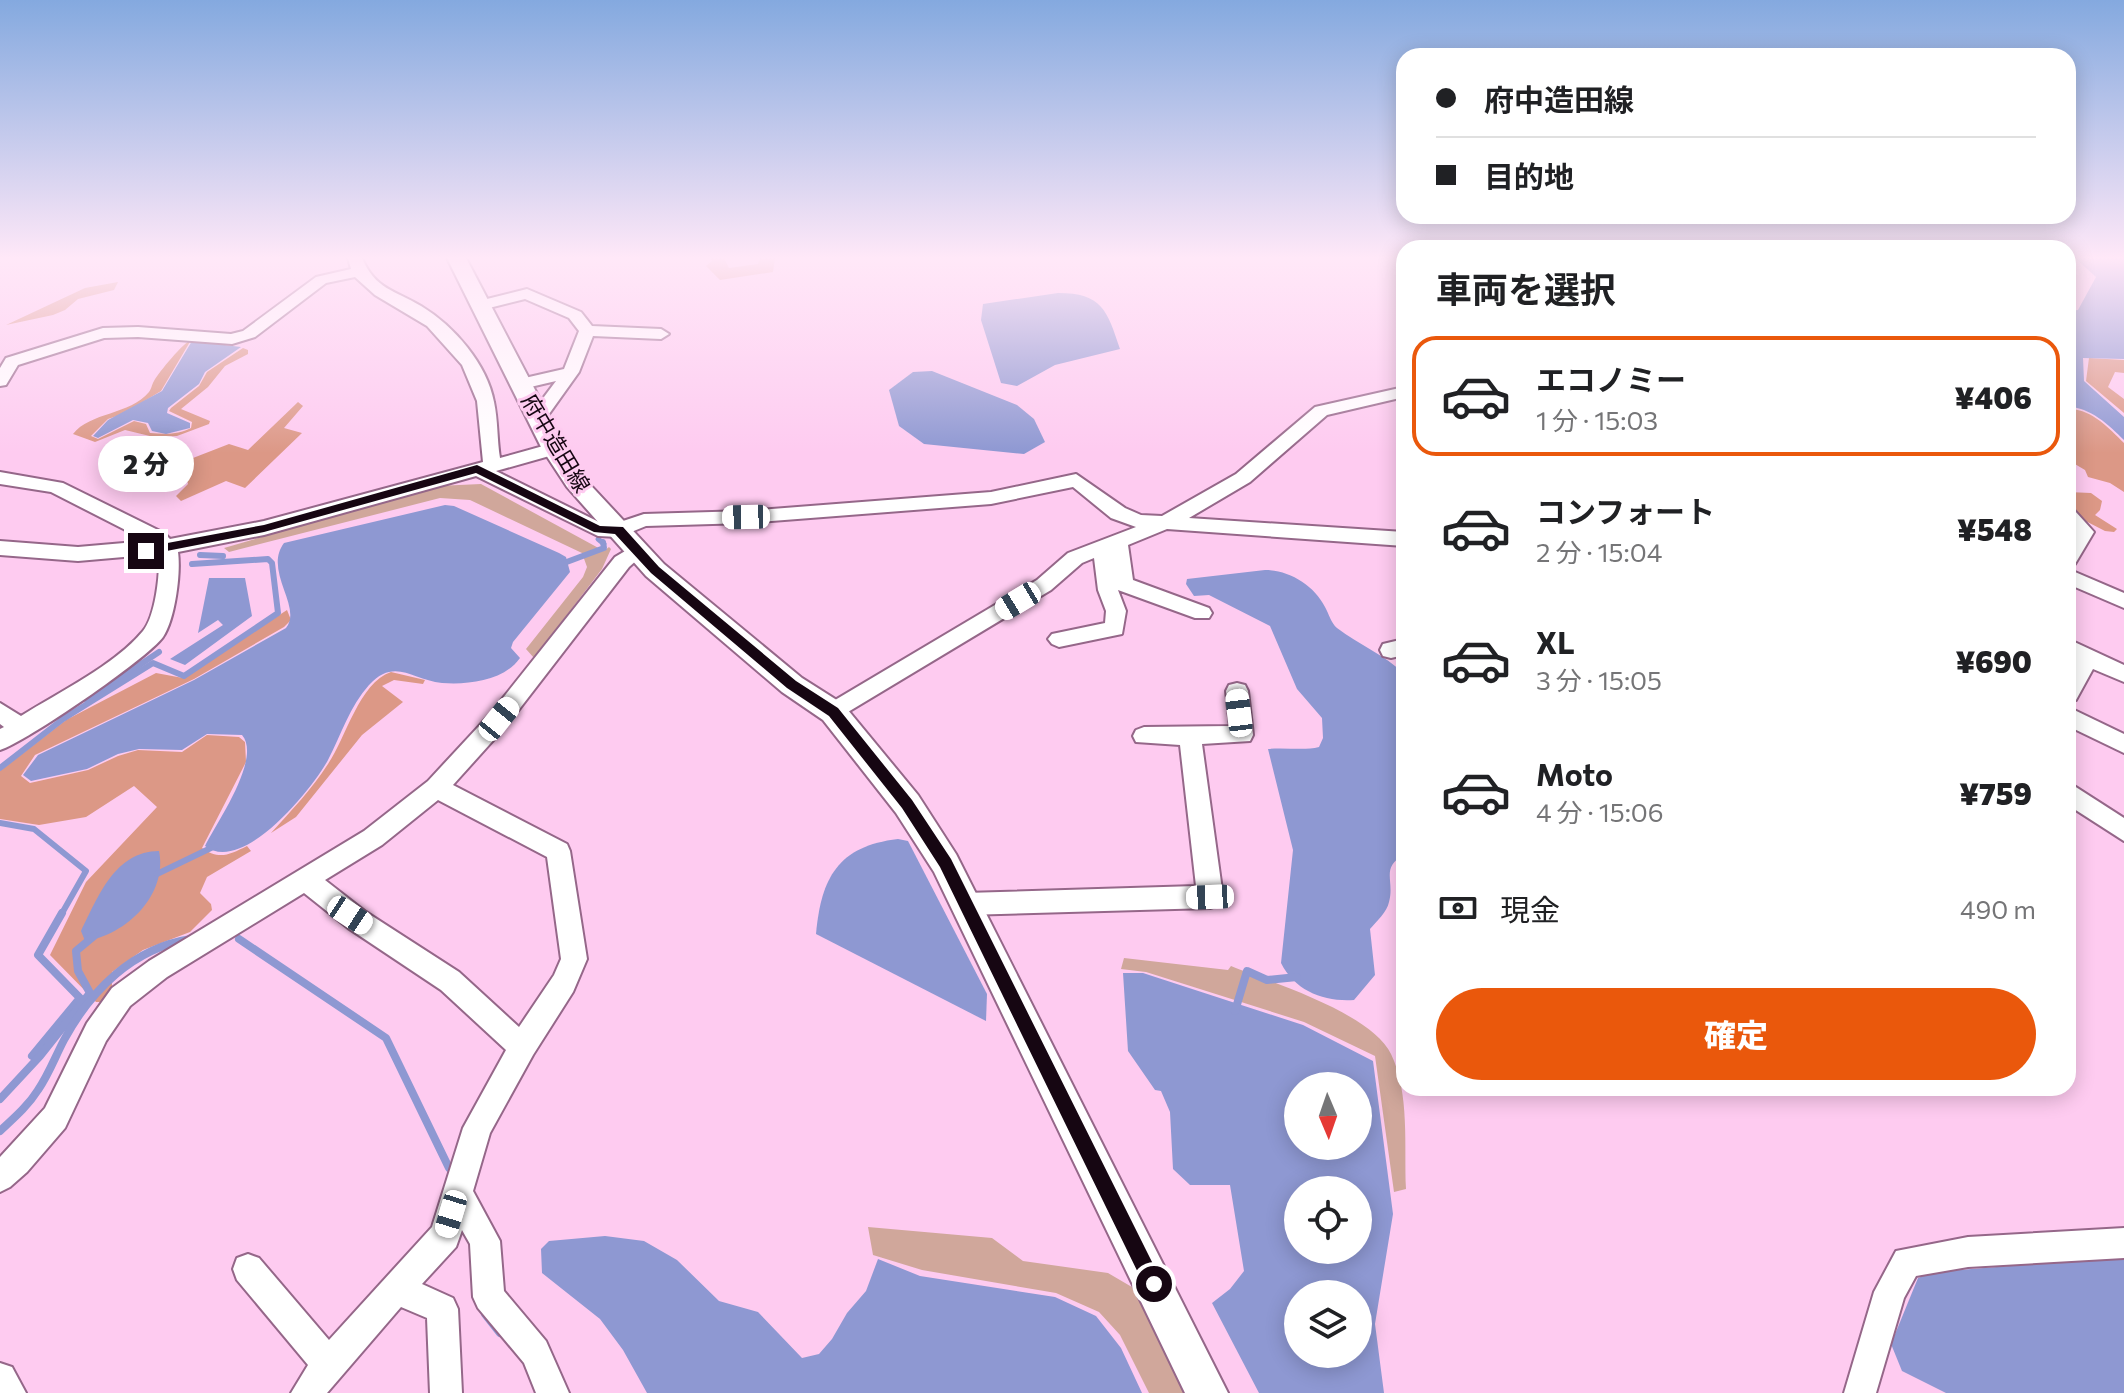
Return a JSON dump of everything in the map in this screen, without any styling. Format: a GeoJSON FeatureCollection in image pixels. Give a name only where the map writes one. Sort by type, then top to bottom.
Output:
{"type":"FeatureCollection","features":[{"type":"Feature","properties":{"kind":"main road","name":"府中造田線"},"geometry":{"type":"LineString","coordinates":[[490,323],[554,449],[575,482],[655,570],[792,685],[833,712],[907,804],[945,863],[1207,1393]]}},
{"type":"Feature","properties":{"kind":"street"},"geometry":{"type":"LineString","coordinates":[[0,381],[12,362],[103,333],[138,332],[232,339],[249,334],[264,323]]}},
{"type":"Feature","properties":{"kind":"street"},"geometry":{"type":"LineString","coordinates":[[433,323],[472,366],[488,403],[484,467]]}},
{"type":"Feature","properties":{"kind":"street"},"geometry":{"type":"LineString","coordinates":[[581,323],[587,331]]}},
{"type":"Feature","properties":{"kind":"street"},"geometry":{"type":"LineString","coordinates":[[587,331],[661,334]]}},
{"type":"Feature","properties":{"kind":"street"},"geometry":{"type":"LineString","coordinates":[[538,417],[571,372],[587,331]]}},
{"type":"Feature","properties":{"kind":"street"},"geometry":{"type":"LineString","coordinates":[[522,384],[571,372]]}},
{"type":"Feature","properties":{"kind":"street"},"geometry":{"type":"LineString","coordinates":[[833,712],[1044,585],[1075,558],[1167,522],[1243,478],[1321,411],[1396,394]]}},
{"type":"Feature","properties":{"kind":"street"},"geometry":{"type":"LineString","coordinates":[[0,548],[78,554],[167,548],[264,528],[554,449]]}},
{"type":"Feature","properties":{"kind":"street"},"geometry":{"type":"LineString","coordinates":[[484,467],[598,529],[628,541]]}},
{"type":"Feature","properties":{"kind":"street"},"geometry":{"type":"LineString","coordinates":[[0,478],[56,487],[157,538],[167,548],[171,572],[155,632],[130,656],[0,741]]}},
{"type":"Feature","properties":{"kind":"street"},"geometry":{"type":"LineString","coordinates":[[0,1177],[46,1131],[73,1088],[98,1030],[129,989],[373,838],[436,788],[499,719],[622,562],[628,541],[644,520],[746,517],[991,498],[1076,480],[1118,513],[1139,521],[1396,538]]}},
{"type":"Feature","properties":{"kind":"street"},"geometry":{"type":"LineString","coordinates":[[2076,524],[2084,532],[2076,546]]}},
{"type":"Feature","properties":{"kind":"street"},"geometry":{"type":"LineString","coordinates":[[1111,546],[1124,584],[1202,613]]}},
{"type":"Feature","properties":{"kind":"street"},"geometry":{"type":"LineString","coordinates":[[1059,639],[1115,629],[1116,611],[1108,590],[1111,546]]}},
{"type":"Feature","properties":{"kind":"street"},"geometry":{"type":"LineString","coordinates":[[2076,580],[2124,601]]}},
{"type":"Feature","properties":{"kind":"street"},"geometry":{"type":"LineString","coordinates":[[2076,651],[2124,674]]}},
{"type":"Feature","properties":{"kind":"street"},"geometry":{"type":"LineString","coordinates":[[2076,680],[2089,657]]}},
{"type":"Feature","properties":{"kind":"street"},"geometry":{"type":"LineString","coordinates":[[1144,736],[1242,735],[1237,691]]}},
{"type":"Feature","properties":{"kind":"street"},"geometry":{"type":"LineString","coordinates":[[0,712],[21,728]]}},
{"type":"Feature","properties":{"kind":"street"},"geometry":{"type":"LineString","coordinates":[[2076,720],[2124,744]]}},
{"type":"Feature","properties":{"kind":"street"},"geometry":{"type":"LineString","coordinates":[[965,904],[1210,897],[1190,736]]}},
{"type":"Feature","properties":{"kind":"street"},"geometry":{"type":"LineString","coordinates":[[248,1269],[314,1385],[445,1236],[477,1128],[523,1046],[564,983],[574,959],[558,851],[436,788]]}},
{"type":"Feature","properties":{"kind":"street"},"geometry":{"type":"LineString","coordinates":[[2076,798],[2124,831]]}},
{"type":"Feature","properties":{"kind":"street"},"geometry":{"type":"LineString","coordinates":[[305,878],[324,898],[452,982],[503,1034],[523,1046]]}},
{"type":"Feature","properties":{"kind":"street"},"geometry":{"type":"LineString","coordinates":[[458,1193],[485,1241],[489,1297],[535,1352],[553,1393]]}},
{"type":"Feature","properties":{"kind":"street"},"geometry":{"type":"LineString","coordinates":[[1860,1393],[1890,1292],[1907,1262],[1968,1252],[2124,1243]]}},
{"type":"Feature","properties":{"kind":"street"},"geometry":{"type":"LineString","coordinates":[[398,1290],[442,1309],[446,1393]]}},
{"type":"Feature","properties":{"kind":"street"},"geometry":{"type":"LineString","coordinates":[[0,1379],[10,1393]]}},
{"type":"Feature","properties":{"kind":"shaded area"},"geometry":{"type":"Polygon","coordinates":[[[191,340],[161,391],[123,414],[108,419],[91,436],[98,439],[134,421],[146,424],[150,433],[176,433],[191,428],[192,422],[169,411],[171,408],[199,386],[207,372],[243,348],[248,350],[248,354],[225,366],[208,387],[181,409],[210,421],[209,424],[177,436],[154,437],[125,430],[95,442],[73,434],[89,421],[141,400],[166,365],[191,340]]]}},
{"type":"Feature","properties":{"kind":"shaded area"},"geometry":{"type":"Polygon","coordinates":[[[2089,358],[2124,360],[2124,373],[2115,372],[2108,387],[2124,399],[2124,413],[2086,381],[2089,358]]]}},
{"type":"Feature","properties":{"kind":"shaded area"},"geometry":{"type":"Polygon","coordinates":[[[298,402],[303,406],[284,428],[302,433],[245,488],[226,481],[181,501],[176,496],[188,484],[186,476],[177,474],[152,481],[151,477],[157,472],[229,444],[248,450],[298,402]]]}},
{"type":"Feature","properties":{"kind":"shaded area"},"geometry":{"type":"Polygon","coordinates":[[[2076,410],[2093,416],[2124,443],[2124,492],[2110,483],[2088,477],[2085,470],[2076,465],[2076,410]]]}},
{"type":"Feature","properties":{"kind":"shaded area"},"geometry":{"type":"Polygon","coordinates":[[[481,484],[604,551],[609,547],[611,549],[602,569],[534,658],[526,649],[583,577],[587,567],[582,553],[470,500],[440,498],[229,552],[224,548],[437,486],[481,484]]]}},
{"type":"Feature","properties":{"kind":"shaded area"},"geometry":{"type":"Polygon","coordinates":[[[2076,492],[2091,493],[2102,501],[2095,515],[2117,529],[2114,532],[2105,531],[2076,516],[2076,492]]]}},
{"type":"Feature","properties":{"kind":"shaded area"},"geometry":{"type":"Polygon","coordinates":[[[287,610],[291,620],[284,627],[194,679],[35,755],[21,776],[30,783],[88,770],[138,750],[182,752],[207,735],[239,737],[245,742],[246,762],[202,848],[219,855],[247,846],[251,851],[207,877],[200,893],[211,904],[212,910],[190,932],[143,950],[112,972],[112,996],[103,1002],[96,1002],[50,955],[86,882],[157,807],[134,786],[86,817],[39,825],[0,819],[0,771],[66,720],[156,673],[183,678],[287,610]]]}},
{"type":"Feature","properties":{"kind":"shaded area"},"geometry":{"type":"Polygon","coordinates":[[[391,672],[425,680],[423,684],[394,680],[382,686],[403,702],[362,735],[296,817],[271,833],[322,773],[370,687],[391,672]]]}},
{"type":"Feature","properties":{"kind":"shaded area"},"geometry":{"type":"Polygon","coordinates":[[[1124,958],[1228,970],[1231,966],[1319,1001],[1363,1025],[1380,1039],[1396,1066],[1396,1096],[1403,1096],[1404,1103],[1406,1189],[1394,1192],[1375,1056],[1304,1022],[1146,972],[1121,969],[1124,958]]]}},
{"type":"Feature","properties":{"kind":"shaded area"},"geometry":{"type":"Polygon","coordinates":[[[868,1227],[992,1238],[1023,1261],[1108,1273],[1137,1290],[1188,1393],[1149,1393],[1120,1335],[1099,1312],[1056,1293],[922,1270],[873,1255],[868,1227]]]}},
{"type":"Feature","properties":{"kind":"water"},"geometry":{"type":"Polygon","coordinates":[[[982,323],[1111,323],[1120,349],[1055,365],[1017,386],[1001,383],[982,323]]]}},
{"type":"Feature","properties":{"kind":"water"},"geometry":{"type":"Polygon","coordinates":[[[2076,323],[2124,323],[2124,359],[2083,358],[2084,381],[2124,417],[2124,440],[2084,410],[2076,408],[2076,323]]]}},
{"type":"Feature","properties":{"kind":"water"},"geometry":{"type":"Polygon","coordinates":[[[192,341],[241,347],[205,372],[199,384],[168,408],[167,413],[190,423],[190,428],[166,434],[152,431],[148,423],[133,420],[98,438],[93,436],[108,420],[162,391],[192,341]]]}},
{"type":"Feature","properties":{"kind":"water"},"geometry":{"type":"Polygon","coordinates":[[[932,371],[1017,405],[1034,419],[1045,442],[1024,454],[924,444],[899,426],[889,390],[913,372],[932,371]]]}},
{"type":"Feature","properties":{"kind":"water"},"geometry":{"type":"Polygon","coordinates":[[[445,505],[454,506],[559,553],[566,557],[570,572],[513,642],[511,648],[520,658],[505,672],[485,680],[463,683],[442,683],[396,671],[378,677],[356,702],[328,760],[307,791],[256,840],[237,849],[220,852],[205,846],[242,774],[247,745],[242,735],[207,734],[182,750],[139,749],[118,754],[87,769],[31,781],[23,775],[38,755],[194,680],[286,628],[290,610],[278,565],[284,543],[445,505]]]}},
{"type":"Feature","properties":{"kind":"water"},"geometry":{"type":"Polygon","coordinates":[[[1265,570],[1292,576],[1314,592],[1337,628],[1396,668],[1396,861],[1390,870],[1388,906],[1370,929],[1375,975],[1354,1000],[1321,997],[1302,988],[1281,963],[1293,850],[1268,749],[1319,747],[1323,738],[1322,718],[1297,689],[1270,626],[1209,595],[1194,596],[1186,584],[1187,579],[1265,570]]]}},
{"type":"Feature","properties":{"kind":"water"},"geometry":{"type":"Polygon","coordinates":[[[209,578],[245,578],[252,616],[185,665],[170,659],[223,625],[218,620],[198,633],[209,578]]]}},
{"type":"Feature","properties":{"kind":"water"},"geometry":{"type":"Polygon","coordinates":[[[898,839],[908,841],[987,994],[986,1021],[816,934],[822,897],[836,868],[861,849],[898,839]]]}},
{"type":"Feature","properties":{"kind":"water"},"geometry":{"type":"Polygon","coordinates":[[[159,851],[157,882],[141,910],[116,930],[85,941],[81,931],[94,904],[119,867],[144,853],[159,851]]]}},
{"type":"Feature","properties":{"kind":"water"},"geometry":{"type":"Polygon","coordinates":[[[1123,973],[1143,973],[1303,1025],[1373,1061],[1393,1214],[1375,1324],[1384,1393],[1259,1393],[1212,1303],[1230,1289],[1244,1271],[1230,1185],[1190,1185],[1173,1169],[1170,1112],[1161,1091],[1155,1090],[1128,1051],[1123,973]]]}},
{"type":"Feature","properties":{"kind":"water"},"geometry":{"type":"Polygon","coordinates":[[[605,1236],[644,1241],[677,1260],[719,1301],[758,1312],[802,1358],[819,1354],[832,1339],[847,1313],[866,1291],[878,1259],[920,1276],[1055,1297],[1096,1316],[1121,1348],[1142,1393],[647,1393],[623,1350],[600,1319],[542,1273],[541,1249],[549,1241],[605,1236]]]}},
{"type":"Feature","properties":{"kind":"water"},"geometry":{"type":"Polygon","coordinates":[[[2124,1257],[2124,1393],[1946,1393],[1902,1371],[1891,1344],[1918,1278],[1934,1272],[2124,1257]]]}},
{"type":"Feature","properties":{"kind":"waterway"},"geometry":{"type":"LineString","coordinates":[[598,539],[603,543]]}},
{"type":"Feature","properties":{"kind":"waterway"},"geometry":{"type":"LineString","coordinates":[[564,563],[604,548],[603,543]]}},
{"type":"Feature","properties":{"kind":"waterway"},"geometry":{"type":"LineString","coordinates":[[200,555],[223,556]]}},
{"type":"Feature","properties":{"kind":"waterway"},"geometry":{"type":"LineString","coordinates":[[0,768],[63,719],[153,663],[184,676],[278,613],[272,563],[268,559],[192,564]]}},
{"type":"Feature","properties":{"kind":"waterway"},"geometry":{"type":"LineString","coordinates":[[87,700],[159,652]]}},
{"type":"Feature","properties":{"kind":"waterway"},"geometry":{"type":"LineString","coordinates":[[0,823],[34,829],[86,871],[61,915]]}},
{"type":"Feature","properties":{"kind":"waterway"},"geometry":{"type":"LineString","coordinates":[[157,874],[215,846]]}},
{"type":"Feature","properties":{"kind":"waterway"},"geometry":{"type":"LineString","coordinates":[[32,1056],[80,998],[38,955],[62,913]]}},
{"type":"Feature","properties":{"kind":"waterway"},"geometry":{"type":"LineString","coordinates":[[0,1099],[40,1056],[90,993],[78,971],[76,951],[94,936]]}},
{"type":"Feature","properties":{"kind":"waterway"},"geometry":{"type":"LineString","coordinates":[[0,1131],[34,1096],[75,1022],[101,988],[132,962],[150,952],[191,939]]}},
{"type":"Feature","properties":{"kind":"waterway"},"geometry":{"type":"LineString","coordinates":[[239,939],[386,1038],[449,1168]]}},
{"type":"Feature","properties":{"kind":"waterway"},"geometry":{"type":"LineString","coordinates":[[1235,1011],[1247,971],[1267,980],[1297,977]]}},
{"type":"Feature","properties":{"kind":"waterway"},"geometry":{"type":"LineString","coordinates":[[485,1314],[500,1333]]}},
{"type":"Feature","properties":{"kind":"route"},"geometry":{"type":"LineString","coordinates":[[146,551],[264,528],[477,469],[598,529],[619,530],[655,570],[792,685],[833,712],[857,738],[907,804],[945,863],[1154,1284]]}}]}
